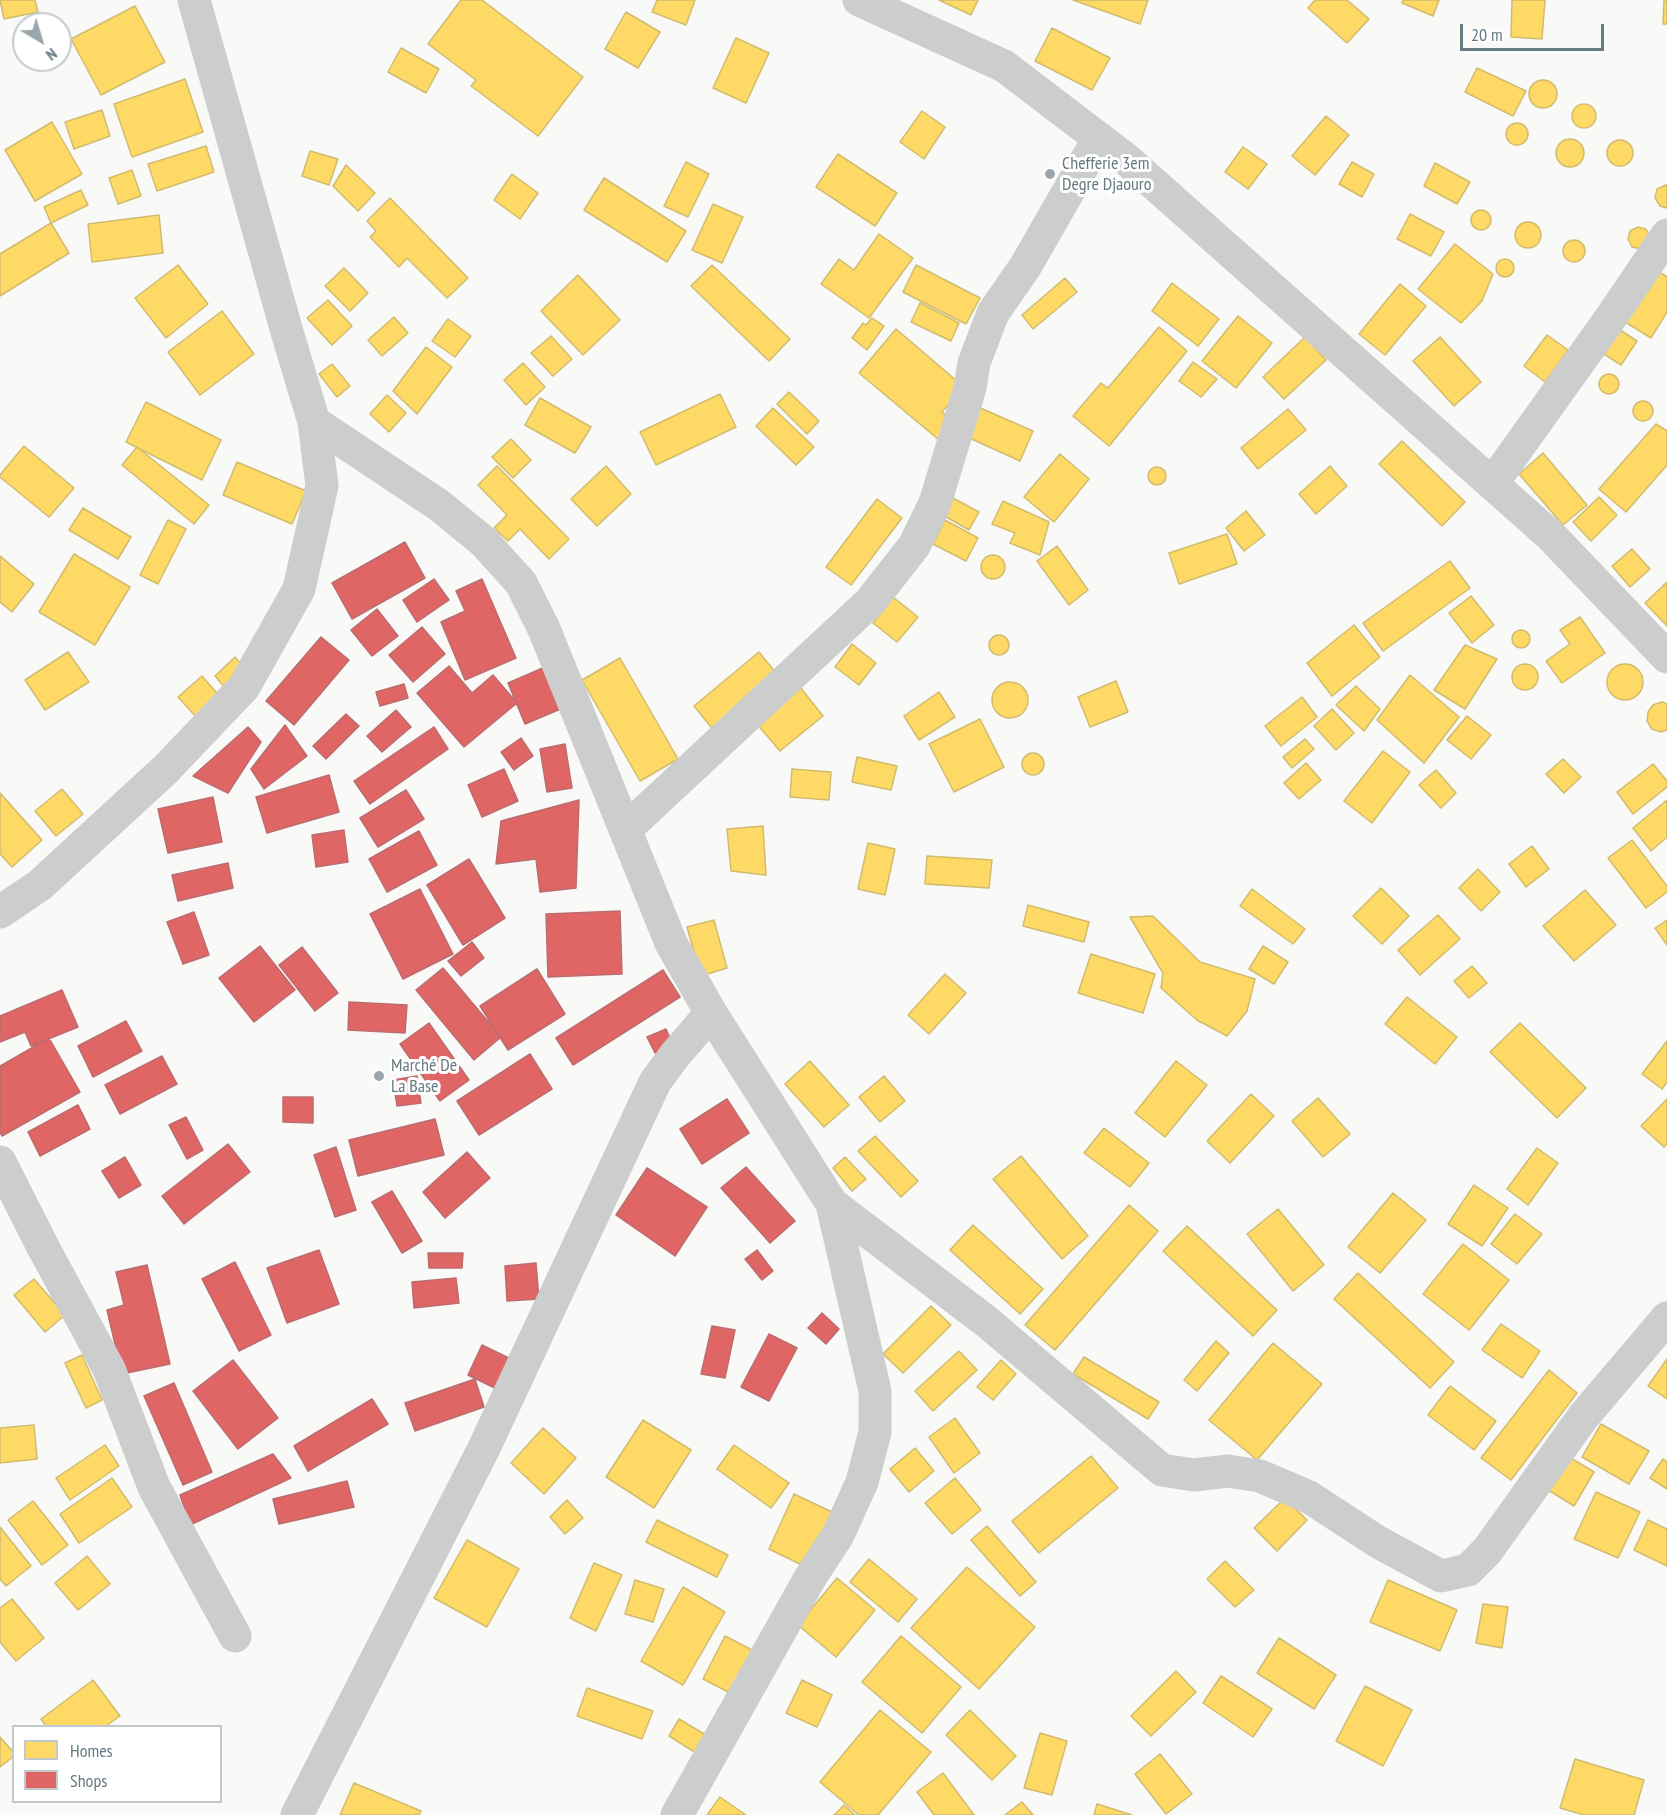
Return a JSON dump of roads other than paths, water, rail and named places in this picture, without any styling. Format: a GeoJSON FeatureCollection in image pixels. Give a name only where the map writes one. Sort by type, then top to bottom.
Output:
{"type":"FeatureCollection","features":[{"type":"Feature","properties":{"kind":"street"},"geometry":{"type":"LineString","coordinates":[[0,912],[39,885],[166,769],[244,687],[299,589],[322,486],[314,422],[194,0]]}},
{"type":"Feature","properties":{"kind":"street"},"geometry":{"type":"LineString","coordinates":[[859,0],[1004,66],[1126,159],[1551,536],[1667,657]]}},
{"type":"Feature","properties":{"kind":"street"},"geometry":{"type":"LineString","coordinates":[[626,829],[870,602],[914,546],[934,503],[970,388],[974,363],[993,313],[1025,267],[1099,138]]}},
{"type":"Feature","properties":{"kind":"street"},"geometry":{"type":"LineString","coordinates":[[1492,484],[1667,236]]}},
{"type":"Feature","properties":{"kind":"street"},"geometry":{"type":"LineString","coordinates":[[314,422],[440,506],[484,542],[521,583],[544,629],[671,943],[711,1013],[832,1204],[875,1391],[875,1432],[862,1482],[838,1535],[810,1578],[677,1815]]}},
{"type":"Feature","properties":{"kind":"street"},"geometry":{"type":"LineString","coordinates":[[297,1815],[484,1448],[655,1082],[711,1013]]}},
{"type":"Feature","properties":{"kind":"street"},"geometry":{"type":"LineString","coordinates":[[0,1162],[109,1369],[154,1486],[235,1636]]}},
{"type":"Feature","properties":{"kind":"street"},"geometry":{"type":"LineString","coordinates":[[832,1204],[987,1322],[1162,1470],[1194,1475],[1228,1471],[1260,1476],[1309,1497],[1378,1542],[1441,1576],[1468,1570],[1487,1551],[1583,1418],[1667,1318]]}},
{"type":"Feature","properties":{"kind":"place","name":"Chefferie 3em Degre Djaouro"},"geometry":{"type":"Point","coordinates":[1050,174]}},
{"type":"Feature","properties":{"kind":"place","name":"Marché De La Base"},"geometry":{"type":"Point","coordinates":[379,1076]}}]}
